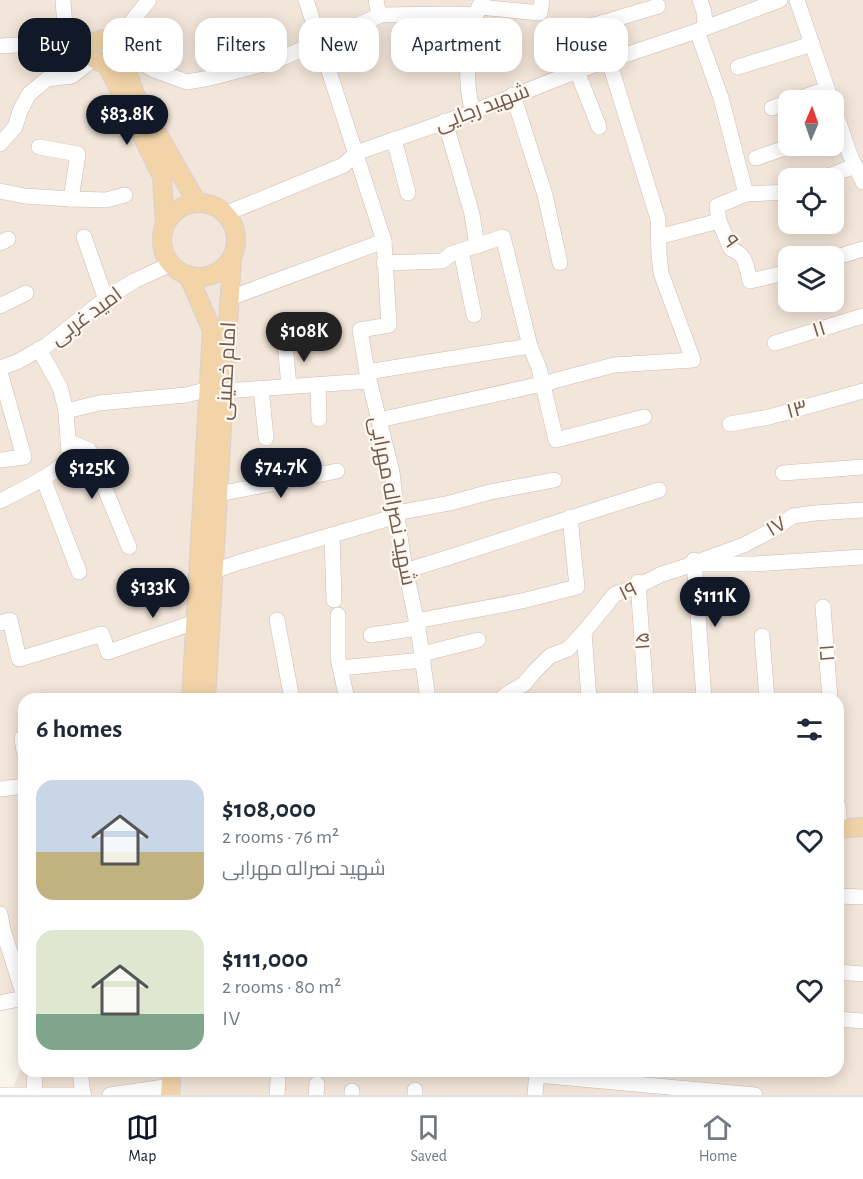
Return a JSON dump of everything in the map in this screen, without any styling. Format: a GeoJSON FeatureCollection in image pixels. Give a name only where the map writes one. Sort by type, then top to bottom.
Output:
{"type":"FeatureCollection","features":[{"type":"Feature","properties":{"kind":"main road"},"geometry":{"type":"LineString","coordinates":[[117,72],[162,176],[165,226],[163,246],[171,264],[188,275],[208,276],[226,266],[236,249],[237,239],[231,221],[217,208],[207,204],[187,205],[170,217],[165,226]]}},
{"type":"Feature","properties":{"kind":"main road"},"geometry":{"type":"LineString","coordinates":[[121,72],[197,203]]}},
{"type":"Feature","properties":{"kind":"main road","name":"امام خمینی"},"geometry":{"type":"LineString","coordinates":[[191,693],[195,622],[217,390],[230,298],[232,258]]}},
{"type":"Feature","properties":{"kind":"main road","name":"امام خمینی"},"geometry":{"type":"LineString","coordinates":[[188,275],[212,330],[217,390],[218,494],[206,693]]}},
{"type":"Feature","properties":{"kind":"main road"},"geometry":{"type":"LineString","coordinates":[[844,829],[863,827]]}},
{"type":"Feature","properties":{"kind":"street"},"geometry":{"type":"LineString","coordinates":[[63,0],[64,18]]}},
{"type":"Feature","properties":{"kind":"street"},"geometry":{"type":"LineString","coordinates":[[135,18],[149,0]]}},
{"type":"Feature","properties":{"kind":"street","name":"شهید نصراله مهرابی"},"geometry":{"type":"LineString","coordinates":[[306,0],[312,18]]}},
{"type":"Feature","properties":{"kind":"street"},"geometry":{"type":"LineString","coordinates":[[375,0],[379,16]]}},
{"type":"Feature","properties":{"kind":"street"},"geometry":{"type":"LineString","coordinates":[[374,18],[400,14],[452,14],[477,7],[540,13],[542,0]]}},
{"type":"Feature","properties":{"kind":"street"},"geometry":{"type":"LineString","coordinates":[[700,0],[704,12],[701,30],[746,194]]}},
{"type":"Feature","properties":{"kind":"street","name":"شهید رجایی"},"geometry":{"type":"LineString","coordinates":[[628,55],[780,0]]}},
{"type":"Feature","properties":{"kind":"street"},"geometry":{"type":"LineString","coordinates":[[798,3],[827,90]]}},
{"type":"Feature","properties":{"kind":"street"},"geometry":{"type":"LineString","coordinates":[[618,18],[658,6]]}},
{"type":"Feature","properties":{"kind":"street"},"geometry":{"type":"LineString","coordinates":[[473,112],[468,96],[467,64],[477,7]]}},
{"type":"Feature","properties":{"kind":"street"},"geometry":{"type":"LineString","coordinates":[[738,67],[812,44]]}},
{"type":"Feature","properties":{"kind":"street"},"geometry":{"type":"LineString","coordinates":[[0,46],[18,45]]}},
{"type":"Feature","properties":{"kind":"street"},"geometry":{"type":"LineString","coordinates":[[160,72],[187,81],[210,78],[275,61],[299,50]]}},
{"type":"Feature","properties":{"kind":"street"},"geometry":{"type":"LineString","coordinates":[[0,144],[15,127],[29,94],[47,79],[72,76],[103,55]]}},
{"type":"Feature","properties":{"kind":"street","name":"شهید نصراله مهرابی"},"geometry":{"type":"LineString","coordinates":[[330,72],[384,242],[389,325],[360,330],[368,377],[392,472],[405,571],[431,693]]}},
{"type":"Feature","properties":{"kind":"street","name":"شهید رجایی"},"geometry":{"type":"LineString","coordinates":[[225,214],[344,165],[356,153],[473,112],[574,72]]}},
{"type":"Feature","properties":{"kind":"street"},"geometry":{"type":"LineString","coordinates":[[577,72],[599,127]]}},
{"type":"Feature","properties":{"kind":"street"},"geometry":{"type":"LineString","coordinates":[[379,420],[542,384],[614,365],[693,360],[661,273],[658,219],[612,72]]}},
{"type":"Feature","properties":{"kind":"street"},"geometry":{"type":"LineString","coordinates":[[513,95],[545,195],[560,263]]}},
{"type":"Feature","properties":{"kind":"street"},"geometry":{"type":"LineString","coordinates":[[772,108],[778,106]]}},
{"type":"Feature","properties":{"kind":"street"},"geometry":{"type":"LineString","coordinates":[[445,121],[472,214],[477,246]]}},
{"type":"Feature","properties":{"kind":"street"},"geometry":{"type":"LineString","coordinates":[[394,139],[408,193]]}},
{"type":"Feature","properties":{"kind":"street"},"geometry":{"type":"LineString","coordinates":[[844,143],[863,182]]}},
{"type":"Feature","properties":{"kind":"street"},"geometry":{"type":"LineString","coordinates":[[39,147],[78,154],[71,199]]}},
{"type":"Feature","properties":{"kind":"street"},"geometry":{"type":"LineString","coordinates":[[756,158],[778,150]]}},
{"type":"Feature","properties":{"kind":"street"},"geometry":{"type":"LineString","coordinates":[[844,170],[855,166]]}},
{"type":"Feature","properties":{"kind":"street"},"geometry":{"type":"LineString","coordinates":[[0,190],[25,196],[71,199],[106,200],[125,195]]}},
{"type":"Feature","properties":{"kind":"street"},"geometry":{"type":"LineString","coordinates":[[719,221],[717,206],[746,194],[778,193]]}},
{"type":"Feature","properties":{"kind":"street","name":"۹"},"geometry":{"type":"LineString","coordinates":[[658,237],[719,221],[731,249],[738,251],[744,257],[750,281],[778,275]]}},
{"type":"Feature","properties":{"kind":"street"},"geometry":{"type":"LineString","coordinates":[[84,237],[105,300]]}},
{"type":"Feature","properties":{"kind":"street"},"geometry":{"type":"LineString","coordinates":[[384,263],[442,261],[451,254],[503,237],[556,440],[644,417]]}},
{"type":"Feature","properties":{"kind":"street"},"geometry":{"type":"LineString","coordinates":[[230,298],[384,242]]}},
{"type":"Feature","properties":{"kind":"street"},"geometry":{"type":"LineString","coordinates":[[844,255],[863,249]]}},
{"type":"Feature","properties":{"kind":"street"},"geometry":{"type":"LineString","coordinates":[[461,251],[474,315]]}},
{"type":"Feature","properties":{"kind":"street","name":"امید غربی"},"geometry":{"type":"LineString","coordinates":[[0,368],[17,362],[39,349],[105,300],[135,281],[171,264]]}},
{"type":"Feature","properties":{"kind":"street"},"geometry":{"type":"LineString","coordinates":[[0,306],[26,293]]}},
{"type":"Feature","properties":{"kind":"street","name":"۱۱"},"geometry":{"type":"LineString","coordinates":[[775,343],[863,316]]}},
{"type":"Feature","properties":{"kind":"street"},"geometry":{"type":"LineString","coordinates":[[285,344],[290,386]]}},
{"type":"Feature","properties":{"kind":"street"},"geometry":{"type":"LineString","coordinates":[[66,411],[99,403],[217,390],[318,385],[530,346]]}},
{"type":"Feature","properties":{"kind":"street"},"geometry":{"type":"LineString","coordinates":[[0,501],[53,472],[68,458],[66,411],[60,387],[39,349]]}},
{"type":"Feature","properties":{"kind":"street"},"geometry":{"type":"LineString","coordinates":[[0,372],[24,457],[0,460]]}},
{"type":"Feature","properties":{"kind":"street"},"geometry":{"type":"LineString","coordinates":[[318,385],[319,419]]}},
{"type":"Feature","properties":{"kind":"street"},"geometry":{"type":"LineString","coordinates":[[261,388],[266,438]]}},
{"type":"Feature","properties":{"kind":"street","name":"۱۳"},"geometry":{"type":"LineString","coordinates":[[730,424],[769,417],[863,391]]}},
{"type":"Feature","properties":{"kind":"street"},"geometry":{"type":"LineString","coordinates":[[68,441],[89,450],[129,547]]}},
{"type":"Feature","properties":{"kind":"street"},"geometry":{"type":"LineString","coordinates":[[783,473],[863,467]]}},
{"type":"Feature","properties":{"kind":"street"},"geometry":{"type":"LineString","coordinates":[[218,494],[336,471]]}},
{"type":"Feature","properties":{"kind":"street"},"geometry":{"type":"LineString","coordinates":[[43,478],[79,572]]}},
{"type":"Feature","properties":{"kind":"street"},"geometry":{"type":"LineString","coordinates":[[214,571],[397,515],[490,492],[554,480]]}},
{"type":"Feature","properties":{"kind":"street"},"geometry":{"type":"LineString","coordinates":[[405,571],[659,490]]}},
{"type":"Feature","properties":{"kind":"street","name":"۱۷"},"geometry":{"type":"LineString","coordinates":[[694,562],[744,545],[793,516],[863,510]]}},
{"type":"Feature","properties":{"kind":"street"},"geometry":{"type":"LineString","coordinates":[[371,635],[522,601],[577,586],[570,517]]}},
{"type":"Feature","properties":{"kind":"street"},"geometry":{"type":"LineString","coordinates":[[332,535],[338,658],[346,693]]}},
{"type":"Feature","properties":{"kind":"street","name":"۱۹"},"geometry":{"type":"LineString","coordinates":[[509,693],[525,692],[534,672],[550,656],[568,649],[615,594],[662,574],[694,562],[754,564],[863,557]]}},
{"type":"Feature","properties":{"kind":"street"},"geometry":{"type":"LineString","coordinates":[[694,562],[704,693]]}},
{"type":"Feature","properties":{"kind":"street","name":"۱۵"},"geometry":{"type":"LineString","coordinates":[[638,584],[646,693]]}},
{"type":"Feature","properties":{"kind":"street","name":"۲۱"},"geometry":{"type":"LineString","coordinates":[[823,607],[830,693]]}},
{"type":"Feature","properties":{"kind":"street"},"geometry":{"type":"LineString","coordinates":[[0,623],[10,620],[19,659],[102,634],[108,652],[195,622]]}},
{"type":"Feature","properties":{"kind":"street"},"geometry":{"type":"LineString","coordinates":[[277,620],[291,693]]}},
{"type":"Feature","properties":{"kind":"street"},"geometry":{"type":"LineString","coordinates":[[584,632],[589,693]]}},
{"type":"Feature","properties":{"kind":"street"},"geometry":{"type":"LineString","coordinates":[[762,636],[766,693]]}},
{"type":"Feature","properties":{"kind":"street"},"geometry":{"type":"LineString","coordinates":[[340,668],[422,657],[478,640]]}},
{"type":"Feature","properties":{"kind":"street"},"geometry":{"type":"LineString","coordinates":[[0,789],[18,787]]}},
{"type":"Feature","properties":{"kind":"street"},"geometry":{"type":"LineString","coordinates":[[844,896],[863,897]]}},
{"type":"Feature","properties":{"kind":"street"},"geometry":{"type":"LineString","coordinates":[[0,914],[2,936],[18,966]]}},
{"type":"Feature","properties":{"kind":"street"},"geometry":{"type":"LineString","coordinates":[[844,972],[863,974]]}},
{"type":"Feature","properties":{"kind":"street"},"geometry":{"type":"LineString","coordinates":[[0,1003],[18,998]]}},
{"type":"Feature","properties":{"kind":"street"},"geometry":{"type":"LineString","coordinates":[[844,1019],[863,1021]]}},
{"type":"Feature","properties":{"kind":"street"},"geometry":{"type":"LineString","coordinates":[[34,1095],[35,1077]]}},
{"type":"Feature","properties":{"kind":"street"},"geometry":{"type":"LineString","coordinates":[[0,1095],[83,1095],[81,1077]]}},
{"type":"Feature","properties":{"kind":"street"},"geometry":{"type":"LineString","coordinates":[[536,1095],[537,1077]]}},
{"type":"Feature","properties":{"kind":"street"},"geometry":{"type":"LineString","coordinates":[[576,1077],[754,1095]]}},
{"type":"Feature","properties":{"kind":"street"},"geometry":{"type":"LineString","coordinates":[[110,1095],[174,1087]]}},
{"type":"Feature","properties":{"kind":"shaded area"},"geometry":{"type":"Polygon","coordinates":[[[0,0],[863,0],[863,1095],[10,1095],[18,1076],[844,1077],[844,693],[18,693],[18,1002],[0,1005],[0,0]]]}}]}
